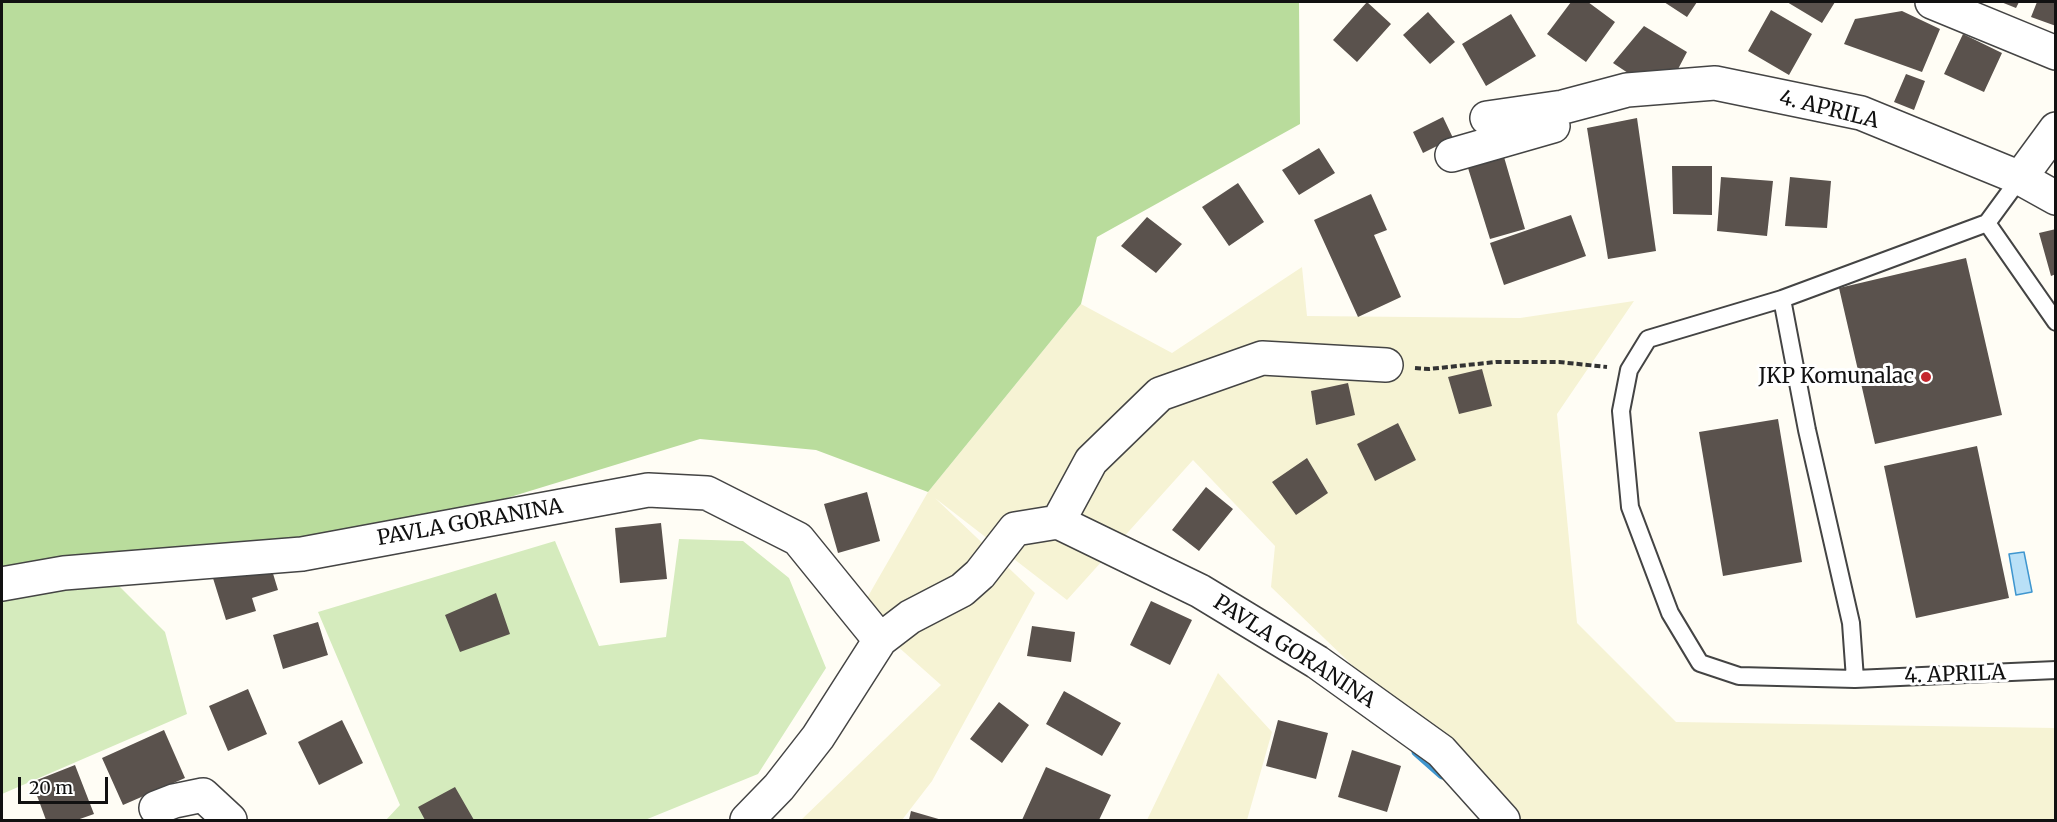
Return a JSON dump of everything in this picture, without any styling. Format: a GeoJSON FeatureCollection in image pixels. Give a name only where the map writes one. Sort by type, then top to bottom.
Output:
{"type":"FeatureCollection","features":[{"type":"Feature","properties":{"kind":"street"},"geometry":{"type":"LineString","coordinates":[[1932,2],[2055,53]]}},
{"type":"Feature","properties":{"kind":"street","name":"4. APRILA"},"geometry":{"type":"LineString","coordinates":[[1487,118],[1563,107],[1627,90],[1715,83],[1861,113],[2020,178],[2055,198]]}},
{"type":"Feature","properties":{"kind":"street"},"geometry":{"type":"LineString","coordinates":[[1452,155],[1625,107],[1663,106],[1665,88]]}},
{"type":"Feature","properties":{"kind":"street"},"geometry":{"type":"LineString","coordinates":[[2020,178],[2055,129]]}},
{"type":"Feature","properties":{"kind":"street"},"geometry":{"type":"LineString","coordinates":[[747,820],[779,787],[818,737],[880,640],[910,617],[962,590],[980,574],[1015,529],[1058,522],[1091,461],[1160,394],[1262,358],[1386,365]]}},
{"type":"Feature","properties":{"kind":"street","name":"PAVLA GORANINA"},"geometry":{"type":"LineString","coordinates":[[2,584],[64,573],[302,554],[648,490],[707,493],[798,538],[880,640]]}},
{"type":"Feature","properties":{"kind":"street","name":"PAVLA GORANINA"},"geometry":{"type":"LineString","coordinates":[[1058,522],[1200,591],[1317,662],[1441,751],[1503,820]]}},
{"type":"Feature","properties":{"kind":"street"},"geometry":{"type":"LineString","coordinates":[[156,808],[174,801],[203,795],[230,820]]}},
{"type":"Feature","properties":{"kind":"lane"},"geometry":{"type":"LineString","coordinates":[[1629,370],[1648,339],[1782,299],[1987,224],[2020,178]]}},
{"type":"Feature","properties":{"kind":"lane"},"geometry":{"type":"LineString","coordinates":[[1987,224],[2055,322]]}},
{"type":"Feature","properties":{"kind":"lane"},"geometry":{"type":"LineString","coordinates":[[1782,299],[1807,430],[1851,623],[1855,679]]}},
{"type":"Feature","properties":{"kind":"lane","name":"4. APRILA"},"geometry":{"type":"LineString","coordinates":[[1629,370],[1621,411],[1630,507],[1670,613],[1700,663],[1739,676],[1855,679],[2055,670]]}},
{"type":"Feature","properties":{"kind":"path"},"geometry":{"type":"LineString","coordinates":[[1386,365],[1429,369],[1496,362],[1559,362],[1629,370]]}},
{"type":"Feature","properties":{"kind":"shaded area"},"geometry":{"type":"Polygon","coordinates":[[[1302,267],[1307,316],[1520,318],[1634,301],[1557,414],[1577,623],[1676,722],[2055,728],[2055,820],[1513,820],[1271,587],[1275,546],[1193,460],[1067,600],[935,498],[1035,593],[932,781],[902,820],[801,820],[941,685],[859,612],[928,492],[1081,304],[1172,353],[1302,267]]]}},
{"type":"Feature","properties":{"kind":"shaded area"},"geometry":{"type":"Polygon","coordinates":[[[1218,673],[1272,732],[1247,820],[1147,820],[1218,673]]]}},
{"type":"Feature","properties":{"kind":"green space"},"geometry":{"type":"Polygon","coordinates":[[[2,2],[1299,2],[1300,124],[1097,237],[1081,304],[928,492],[816,450],[700,439],[412,527],[109,576],[2,566],[2,2]]]}},
{"type":"Feature","properties":{"kind":"green space"},"geometry":{"type":"Polygon","coordinates":[[[679,539],[743,541],[789,578],[826,668],[758,774],[645,820],[386,820],[400,805],[318,612],[555,541],[599,646],[666,637],[679,539]]]}},
{"type":"Feature","properties":{"kind":"green space"},"geometry":{"type":"Polygon","coordinates":[[[2,566],[109,576],[165,632],[187,714],[2,794],[2,566]]]}},
{"type":"Feature","properties":{"kind":"water"},"geometry":{"type":"Polygon","coordinates":[[[2024,552],[2032,592],[2016,595],[2009,554],[2024,552]]]}},
{"type":"Feature","properties":{"kind":"building"},"geometry":{"type":"Polygon","coordinates":[[[1367,2],[1391,24],[1357,62],[1333,40],[1367,2]]]}},
{"type":"Feature","properties":{"kind":"building"},"geometry":{"type":"Polygon","coordinates":[[[1571,2],[1588,2],[1615,22],[1586,62],[1547,34],[1571,2]]]}},
{"type":"Feature","properties":{"kind":"building"},"geometry":{"type":"Polygon","coordinates":[[[1664,2],[1697,2],[1687,17],[1664,2]]]}},
{"type":"Feature","properties":{"kind":"building"},"geometry":{"type":"Polygon","coordinates":[[[1787,2],[1835,2],[1822,23],[1787,2]]]}},
{"type":"Feature","properties":{"kind":"building"},"geometry":{"type":"Polygon","coordinates":[[[2001,2],[2019,2],[2016,8],[2001,2]]]}},
{"type":"Feature","properties":{"kind":"building"},"geometry":{"type":"Polygon","coordinates":[[[2037,2],[2056,2],[2056,26],[2031,17],[2037,2]]]}},
{"type":"Feature","properties":{"kind":"building"},"geometry":{"type":"Polygon","coordinates":[[[1771,10],[1812,34],[1789,75],[1748,51],[1771,10]]]}},
{"type":"Feature","properties":{"kind":"building"},"geometry":{"type":"Polygon","coordinates":[[[1902,11],[1940,29],[1922,72],[1844,44],[1855,19],[1902,11]]]}},
{"type":"Feature","properties":{"kind":"building"},"geometry":{"type":"Polygon","coordinates":[[[1428,12],[1455,42],[1430,64],[1403,35],[1428,12]]]}},
{"type":"Feature","properties":{"kind":"building"},"geometry":{"type":"Polygon","coordinates":[[[1511,14],[1536,56],[1486,86],[1462,44],[1511,14]]]}},
{"type":"Feature","properties":{"kind":"building"},"geometry":{"type":"Polygon","coordinates":[[[1644,26],[1687,52],[1677,71],[1634,77],[1613,63],[1644,26]]]}},
{"type":"Feature","properties":{"kind":"building"},"geometry":{"type":"Polygon","coordinates":[[[1963,34],[2002,53],[1984,92],[1944,74],[1963,34]]]}},
{"type":"Feature","properties":{"kind":"building"},"geometry":{"type":"Polygon","coordinates":[[[1906,74],[1925,81],[1914,110],[1894,102],[1906,74]]]}},
{"type":"Feature","properties":{"kind":"building"},"geometry":{"type":"Polygon","coordinates":[[[1443,117],[1453,138],[1423,153],[1413,132],[1443,117]]]}},
{"type":"Feature","properties":{"kind":"building"},"geometry":{"type":"Polygon","coordinates":[[[1637,118],[1656,251],[1608,259],[1587,128],[1637,118]]]}},
{"type":"Feature","properties":{"kind":"building"},"geometry":{"type":"Polygon","coordinates":[[[1319,148],[1335,173],[1299,195],[1282,170],[1319,148]]]}},
{"type":"Feature","properties":{"kind":"building"},"geometry":{"type":"Polygon","coordinates":[[[1504,157],[1525,229],[1490,239],[1468,168],[1504,157]]]}},
{"type":"Feature","properties":{"kind":"building"},"geometry":{"type":"Polygon","coordinates":[[[1672,166],[1712,166],[1712,215],[1673,214],[1672,166]]]}},
{"type":"Feature","properties":{"kind":"building"},"geometry":{"type":"Polygon","coordinates":[[[1721,177],[1773,181],[1767,236],[1717,231],[1721,177]]]}},
{"type":"Feature","properties":{"kind":"building"},"geometry":{"type":"Polygon","coordinates":[[[1790,177],[1831,181],[1827,228],[1785,226],[1790,177]]]}},
{"type":"Feature","properties":{"kind":"building"},"geometry":{"type":"Polygon","coordinates":[[[1238,183],[1264,222],[1229,246],[1202,207],[1238,183]]]}},
{"type":"Feature","properties":{"kind":"building"},"geometry":{"type":"Polygon","coordinates":[[[1371,194],[1387,230],[1374,235],[1401,297],[1358,317],[1314,220],[1371,194]]]}},
{"type":"Feature","properties":{"kind":"building"},"geometry":{"type":"Polygon","coordinates":[[[1571,215],[1586,256],[1504,285],[1490,243],[1571,215]]]}},
{"type":"Feature","properties":{"kind":"building"},"geometry":{"type":"Polygon","coordinates":[[[1147,217],[1182,244],[1156,273],[1121,246],[1147,217]]]}},
{"type":"Feature","properties":{"kind":"building"},"geometry":{"type":"Polygon","coordinates":[[[2056,229],[2056,274],[2051,276],[2039,233],[2056,229]]]}},
{"type":"Feature","properties":{"kind":"building","name":"JKP Komunalac"},"geometry":{"type":"Polygon","coordinates":[[[1966,258],[2002,415],[1875,444],[1839,288],[1966,258]]]}},
{"type":"Feature","properties":{"kind":"building"},"geometry":{"type":"Polygon","coordinates":[[[1482,369],[1492,406],[1459,414],[1448,377],[1482,369]]]}},
{"type":"Feature","properties":{"kind":"building"},"geometry":{"type":"Polygon","coordinates":[[[1348,383],[1355,415],[1316,425],[1311,391],[1348,383]]]}},
{"type":"Feature","properties":{"kind":"building"},"geometry":{"type":"Polygon","coordinates":[[[1778,419],[1802,562],[1723,576],[1699,432],[1778,419]]]}},
{"type":"Feature","properties":{"kind":"building"},"geometry":{"type":"Polygon","coordinates":[[[1398,423],[1416,460],[1375,481],[1357,444],[1398,423]]]}},
{"type":"Feature","properties":{"kind":"building"},"geometry":{"type":"Polygon","coordinates":[[[1977,446],[2009,598],[1916,618],[1884,466],[1977,446]]]}},
{"type":"Feature","properties":{"kind":"building"},"geometry":{"type":"Polygon","coordinates":[[[1307,458],[1328,493],[1296,515],[1272,482],[1307,458]]]}},
{"type":"Feature","properties":{"kind":"building"},"geometry":{"type":"Polygon","coordinates":[[[1206,487],[1233,509],[1199,551],[1172,530],[1206,487]]]}},
{"type":"Feature","properties":{"kind":"building"},"geometry":{"type":"Polygon","coordinates":[[[867,492],[880,541],[838,553],[824,504],[867,492]]]}},
{"type":"Feature","properties":{"kind":"building"},"geometry":{"type":"Polygon","coordinates":[[[661,523],[667,579],[620,583],[615,528],[661,523]]]}},
{"type":"Feature","properties":{"kind":"building"},"geometry":{"type":"Polygon","coordinates":[[[271,567],[278,590],[252,598],[256,611],[226,620],[212,575],[271,567]]]}},
{"type":"Feature","properties":{"kind":"building"},"geometry":{"type":"Polygon","coordinates":[[[496,593],[510,634],[460,652],[445,615],[496,593]]]}},
{"type":"Feature","properties":{"kind":"building"},"geometry":{"type":"Polygon","coordinates":[[[1151,601],[1192,620],[1170,665],[1130,645],[1151,601]]]}},
{"type":"Feature","properties":{"kind":"building"},"geometry":{"type":"Polygon","coordinates":[[[318,622],[328,655],[283,669],[273,635],[318,622]]]}},
{"type":"Feature","properties":{"kind":"building"},"geometry":{"type":"Polygon","coordinates":[[[1032,626],[1075,632],[1071,662],[1027,656],[1032,626]]]}},
{"type":"Feature","properties":{"kind":"building"},"geometry":{"type":"Polygon","coordinates":[[[248,689],[267,734],[228,751],[209,706],[248,689]]]}},
{"type":"Feature","properties":{"kind":"building"},"geometry":{"type":"Polygon","coordinates":[[[1064,691],[1121,723],[1102,756],[1046,724],[1064,691]]]}},
{"type":"Feature","properties":{"kind":"building"},"geometry":{"type":"Polygon","coordinates":[[[999,702],[1029,725],[1002,763],[970,739],[999,702]]]}},
{"type":"Feature","properties":{"kind":"building"},"geometry":{"type":"Polygon","coordinates":[[[342,720],[363,763],[319,785],[298,742],[342,720]]]}},
{"type":"Feature","properties":{"kind":"building"},"geometry":{"type":"Polygon","coordinates":[[[1278,720],[1328,733],[1316,779],[1266,766],[1278,720]]]}},
{"type":"Feature","properties":{"kind":"building"},"geometry":{"type":"Polygon","coordinates":[[[164,730],[185,778],[123,805],[102,758],[164,730]]]}},
{"type":"Feature","properties":{"kind":"building"},"geometry":{"type":"Polygon","coordinates":[[[1352,750],[1401,766],[1387,812],[1338,797],[1352,750]]]}},
{"type":"Feature","properties":{"kind":"building"},"geometry":{"type":"Polygon","coordinates":[[[75,765],[94,814],[77,820],[46,820],[32,782],[75,765]]]}},
{"type":"Feature","properties":{"kind":"building"},"geometry":{"type":"Polygon","coordinates":[[[1046,767],[1111,795],[1099,820],[1022,820],[1046,767]]]}},
{"type":"Feature","properties":{"kind":"building"},"geometry":{"type":"Polygon","coordinates":[[[455,787],[474,820],[425,820],[418,807],[455,787]]]}},
{"type":"Feature","properties":{"kind":"building"},"geometry":{"type":"Polygon","coordinates":[[[911,811],[942,820],[909,820],[911,811]]]}},
{"type":"Feature","properties":{"kind":"waterway"},"geometry":{"type":"LineString","coordinates":[[1416,752],[1442,775]]}},
{"type":"Feature","properties":{"kind":"place","name":"JKP Komunalac"},"geometry":{"type":"Point","coordinates":[1926,377]}}]}
